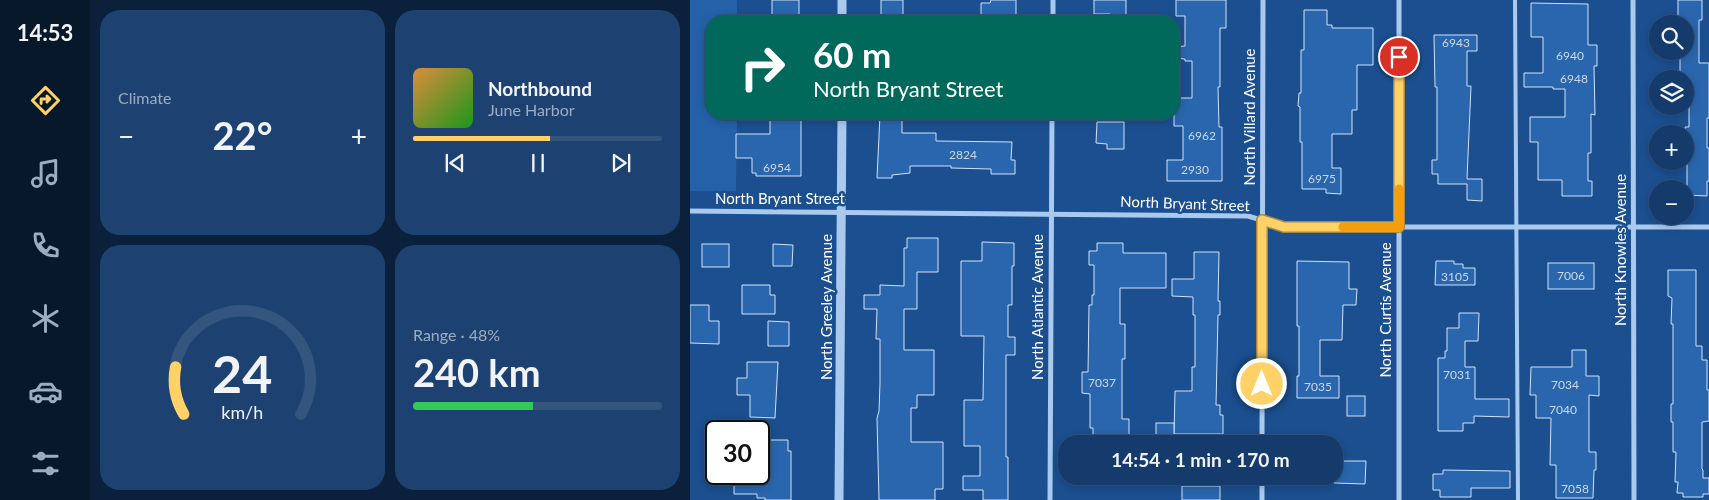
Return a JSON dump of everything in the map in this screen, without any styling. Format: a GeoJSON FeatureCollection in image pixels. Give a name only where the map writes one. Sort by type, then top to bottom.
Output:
{"type":"FeatureCollection","features":[{"type":"Feature","properties":{"kind":"street"},"geometry":{"type":"LineString","coordinates":[[842,0],[842,15]]}},
{"type":"Feature","properties":{"kind":"street"},"geometry":{"type":"LineString","coordinates":[[1053,0],[1053,15]]}},
{"type":"Feature","properties":{"kind":"street","name":"North Villard Avenue"},"geometry":{"type":"LineString","coordinates":[[1262,435],[1263,0]]}},
{"type":"Feature","properties":{"kind":"street","name":"North Curtis Avenue"},"geometry":{"type":"LineString","coordinates":[[1399,0],[1400,500]]}},
{"type":"Feature","properties":{"kind":"street","name":"North Knowles Avenue"},"geometry":{"type":"LineString","coordinates":[[1634,0],[1634,500]]}},
{"type":"Feature","properties":{"kind":"street","name":"North Greeley Avenue"},"geometry":{"type":"LineString","coordinates":[[839,500],[842,120]]}},
{"type":"Feature","properties":{"kind":"street","name":"North Atlantic Avenue"},"geometry":{"type":"LineString","coordinates":[[1050,500],[1052,120]]}},
{"type":"Feature","properties":{"kind":"street","name":"North Bryant Street"},"geometry":{"type":"LineString","coordinates":[[690,211],[1248,216],[1284,227],[1709,227]]}},
{"type":"Feature","properties":{"kind":"street"},"geometry":{"type":"LineString","coordinates":[[1262,485],[1262,500]]}},
{"type":"Feature","properties":{"kind":"lane"},"geometry":{"type":"LineString","coordinates":[[1515,0],[1518,500]]}},
{"type":"Feature","properties":{"kind":"shaded area"},"geometry":{"type":"Polygon","coordinates":[[[690,0],[737,0],[737,15],[705,15],[705,120],[737,120],[736,191],[690,191],[690,0]]]}},
{"type":"Feature","properties":{"kind":"building"},"geometry":{"type":"Polygon","coordinates":[[[772,0],[799,0],[799,15],[772,15],[772,0]]]}},
{"type":"Feature","properties":{"kind":"building"},"geometry":{"type":"Polygon","coordinates":[[[881,0],[903,0],[903,15],[881,15],[881,0]]]}},
{"type":"Feature","properties":{"kind":"building"},"geometry":{"type":"Polygon","coordinates":[[[991,0],[1016,0],[1016,15],[981,15],[981,3],[990,3],[991,0]]]}},
{"type":"Feature","properties":{"kind":"building"},"geometry":{"type":"Polygon","coordinates":[[[1094,0],[1126,0],[1126,15],[1094,14],[1094,0]]]}},
{"type":"Feature","properties":{"kind":"building"},"geometry":{"type":"Polygon","coordinates":[[[1176,0],[1226,0],[1226,28],[1220,28],[1220,87],[1218,87],[1219,127],[1222,127],[1222,181],[1167,181],[1167,160],[1183,160],[1183,126],[1174,126],[1174,120],[1180,120],[1180,98],[1192,98],[1192,61],[1180,59],[1180,46],[1185,46],[1185,16],[1176,15],[1176,0]]]}},
{"type":"Feature","properties":{"kind":"building"},"geometry":{"type":"Polygon","coordinates":[[[1678,0],[1702,0],[1702,20],[1699,20],[1699,63],[1709,63],[1707,148],[1709,148],[1709,181],[1707,181],[1707,196],[1694,195],[1694,180],[1687,180],[1687,170],[1694,170],[1694,125],[1689,125],[1689,115],[1694,115],[1694,70],[1680,70],[1680,60],[1694,60],[1694,15],[1678,15],[1678,0]]]}},
{"type":"Feature","properties":{"kind":"building"},"geometry":{"type":"Polygon","coordinates":[[[1531,3],[1588,4],[1588,45],[1597,45],[1597,66],[1594,66],[1595,115],[1591,114],[1591,153],[1588,153],[1588,181],[1592,181],[1592,196],[1562,196],[1562,180],[1538,180],[1538,142],[1530,142],[1530,117],[1565,117],[1565,89],[1524,87],[1524,73],[1543,73],[1543,37],[1531,37],[1531,3]]]}},
{"type":"Feature","properties":{"kind":"building"},"geometry":{"type":"Polygon","coordinates":[[[1304,10],[1327,10],[1327,25],[1332,25],[1332,28],[1373,28],[1373,65],[1357,65],[1357,110],[1352,110],[1352,134],[1332,134],[1332,168],[1341,168],[1341,194],[1326,193],[1326,189],[1302,189],[1302,142],[1300,142],[1300,107],[1298,106],[1299,93],[1301,93],[1301,50],[1304,50],[1304,10]]]}},
{"type":"Feature","properties":{"kind":"building"},"geometry":{"type":"Polygon","coordinates":[[[1434,35],[1477,35],[1477,51],[1467,51],[1467,86],[1471,86],[1467,179],[1482,179],[1482,201],[1467,200],[1467,184],[1438,184],[1438,174],[1432,174],[1432,160],[1437,160],[1437,87],[1435,87],[1434,35]]]}},
{"type":"Feature","properties":{"kind":"building"},"geometry":{"type":"Polygon","coordinates":[[[770,120],[801,120],[801,176],[756,176],[756,173],[752,173],[752,158],[736,158],[736,134],[770,134],[770,120]]]}},
{"type":"Feature","properties":{"kind":"building"},"geometry":{"type":"Polygon","coordinates":[[[880,120],[902,120],[902,133],[936,133],[936,141],[1012,142],[1011,160],[1015,160],[1015,174],[991,174],[991,169],[951,168],[951,166],[910,166],[910,173],[892,175],[892,178],[877,178],[880,120]]]}},
{"type":"Feature","properties":{"kind":"building"},"geometry":{"type":"Polygon","coordinates":[[[1097,122],[1124,122],[1124,149],[1107,149],[1107,144],[1096,143],[1097,122]]]}},
{"type":"Feature","properties":{"kind":"building"},"geometry":{"type":"Polygon","coordinates":[[[907,238],[938,238],[938,272],[917,272],[917,309],[904,309],[904,350],[934,350],[934,395],[917,395],[917,408],[911,408],[911,442],[943,442],[943,489],[935,489],[935,500],[879,500],[877,418],[879,411],[880,339],[876,339],[877,309],[864,309],[864,295],[880,295],[880,285],[904,286],[904,248],[907,248],[907,238]]]}},
{"type":"Feature","properties":{"kind":"building"},"geometry":{"type":"Polygon","coordinates":[[[982,242],[1014,243],[1012,305],[1008,305],[1008,337],[1015,337],[1015,355],[1006,355],[1008,500],[983,500],[983,490],[963,490],[963,476],[980,476],[980,446],[964,446],[964,400],[983,400],[984,336],[961,336],[961,261],[982,261],[982,242]]]}},
{"type":"Feature","properties":{"kind":"building"},"geometry":{"type":"Polygon","coordinates":[[[1097,243],[1123,243],[1123,253],[1166,253],[1166,288],[1120,288],[1120,324],[1125,324],[1125,359],[1122,359],[1122,419],[1129,419],[1129,435],[1093,435],[1093,428],[1090,428],[1090,394],[1082,393],[1082,372],[1088,372],[1089,305],[1092,305],[1092,295],[1094,295],[1094,265],[1089,265],[1089,251],[1097,251],[1097,243]]]}},
{"type":"Feature","properties":{"kind":"building"},"geometry":{"type":"Polygon","coordinates":[[[702,244],[729,244],[729,267],[702,267],[702,244]]]}},
{"type":"Feature","properties":{"kind":"building"},"geometry":{"type":"Polygon","coordinates":[[[773,244],[793,245],[792,266],[773,266],[773,244]]]}},
{"type":"Feature","properties":{"kind":"building"},"geometry":{"type":"Polygon","coordinates":[[[1194,252],[1219,252],[1218,301],[1220,301],[1220,315],[1218,315],[1216,405],[1220,405],[1220,415],[1223,415],[1223,434],[1174,434],[1175,391],[1192,391],[1192,367],[1195,367],[1195,315],[1193,315],[1193,297],[1172,296],[1172,279],[1194,279],[1194,252]]]}},
{"type":"Feature","properties":{"kind":"building"},"geometry":{"type":"Polygon","coordinates":[[[1297,261],[1349,262],[1349,289],[1357,289],[1356,305],[1343,305],[1342,340],[1320,340],[1320,376],[1339,376],[1339,398],[1297,398],[1299,326],[1297,326],[1297,261]]]}},
{"type":"Feature","properties":{"kind":"building"},"geometry":{"type":"Polygon","coordinates":[[[1436,261],[1454,261],[1454,264],[1463,264],[1463,268],[1475,268],[1475,285],[1435,285],[1436,261]]]}},
{"type":"Feature","properties":{"kind":"building"},"geometry":{"type":"Polygon","coordinates":[[[1548,263],[1594,263],[1594,289],[1548,289],[1548,263]]]}},
{"type":"Feature","properties":{"kind":"building"},"geometry":{"type":"Polygon","coordinates":[[[1668,270],[1696,270],[1696,346],[1702,346],[1702,360],[1707,360],[1707,390],[1709,390],[1709,421],[1702,422],[1702,469],[1703,478],[1709,478],[1709,494],[1703,494],[1703,497],[1683,497],[1683,493],[1677,493],[1678,482],[1675,482],[1676,452],[1673,452],[1673,422],[1671,422],[1671,404],[1673,404],[1673,324],[1671,324],[1672,298],[1668,296],[1668,270]]]}},
{"type":"Feature","properties":{"kind":"building"},"geometry":{"type":"Polygon","coordinates":[[[742,285],[770,285],[770,295],[775,295],[775,314],[742,314],[742,285]]]}},
{"type":"Feature","properties":{"kind":"building"},"geometry":{"type":"Polygon","coordinates":[[[690,305],[709,305],[709,321],[719,321],[719,344],[690,343],[690,305]]]}},
{"type":"Feature","properties":{"kind":"building"},"geometry":{"type":"Polygon","coordinates":[[[1459,313],[1479,313],[1478,341],[1465,341],[1465,367],[1475,367],[1475,399],[1509,399],[1509,417],[1474,416],[1474,423],[1463,423],[1463,431],[1438,431],[1438,358],[1445,358],[1445,351],[1447,351],[1447,328],[1459,328],[1459,313]]]}},
{"type":"Feature","properties":{"kind":"building"},"geometry":{"type":"Polygon","coordinates":[[[768,321],[789,322],[789,346],[768,346],[768,321]]]}},
{"type":"Feature","properties":{"kind":"building"},"geometry":{"type":"Polygon","coordinates":[[[1572,350],[1586,350],[1586,376],[1599,376],[1599,396],[1589,395],[1589,452],[1596,452],[1593,498],[1556,498],[1556,465],[1550,465],[1551,418],[1536,418],[1536,395],[1530,395],[1531,367],[1572,367],[1572,350]]]}},
{"type":"Feature","properties":{"kind":"building"},"geometry":{"type":"Polygon","coordinates":[[[747,362],[778,362],[775,418],[750,417],[750,395],[737,395],[737,378],[747,378],[747,362]]]}},
{"type":"Feature","properties":{"kind":"building"},"geometry":{"type":"Polygon","coordinates":[[[1347,396],[1365,396],[1365,416],[1347,416],[1347,396]]]}},
{"type":"Feature","properties":{"kind":"building"},"geometry":{"type":"Polygon","coordinates":[[[1156,423],[1174,423],[1174,435],[1156,435],[1156,423]]]}},
{"type":"Feature","properties":{"kind":"building"},"geometry":{"type":"Polygon","coordinates":[[[770,440],[788,440],[788,451],[791,451],[791,500],[765,500],[765,498],[757,498],[757,494],[734,494],[734,485],[770,485],[770,440]]]}},
{"type":"Feature","properties":{"kind":"building"},"geometry":{"type":"Polygon","coordinates":[[[1343,461],[1366,461],[1365,484],[1343,483],[1343,461]]]}},
{"type":"Feature","properties":{"kind":"building"},"geometry":{"type":"Polygon","coordinates":[[[1443,470],[1510,471],[1510,488],[1471,488],[1471,497],[1440,497],[1440,490],[1433,490],[1433,474],[1443,474],[1443,470]]]}},
{"type":"Feature","properties":{"kind":"building"},"geometry":{"type":"Polygon","coordinates":[[[1182,486],[1220,486],[1220,500],[1182,500],[1182,486]]]}},
{"type":"Feature","properties":{"kind":"slow traffic"},"geometry":{"type":"LineString","coordinates":[[1343,227],[1399,227],[1399,189]]}},
{"type":"Feature","properties":{"kind":"route"},"geometry":{"type":"LineString","coordinates":[[1262,384],[1262,220],[1284,227],[1399,227],[1399,57]]}}]}
